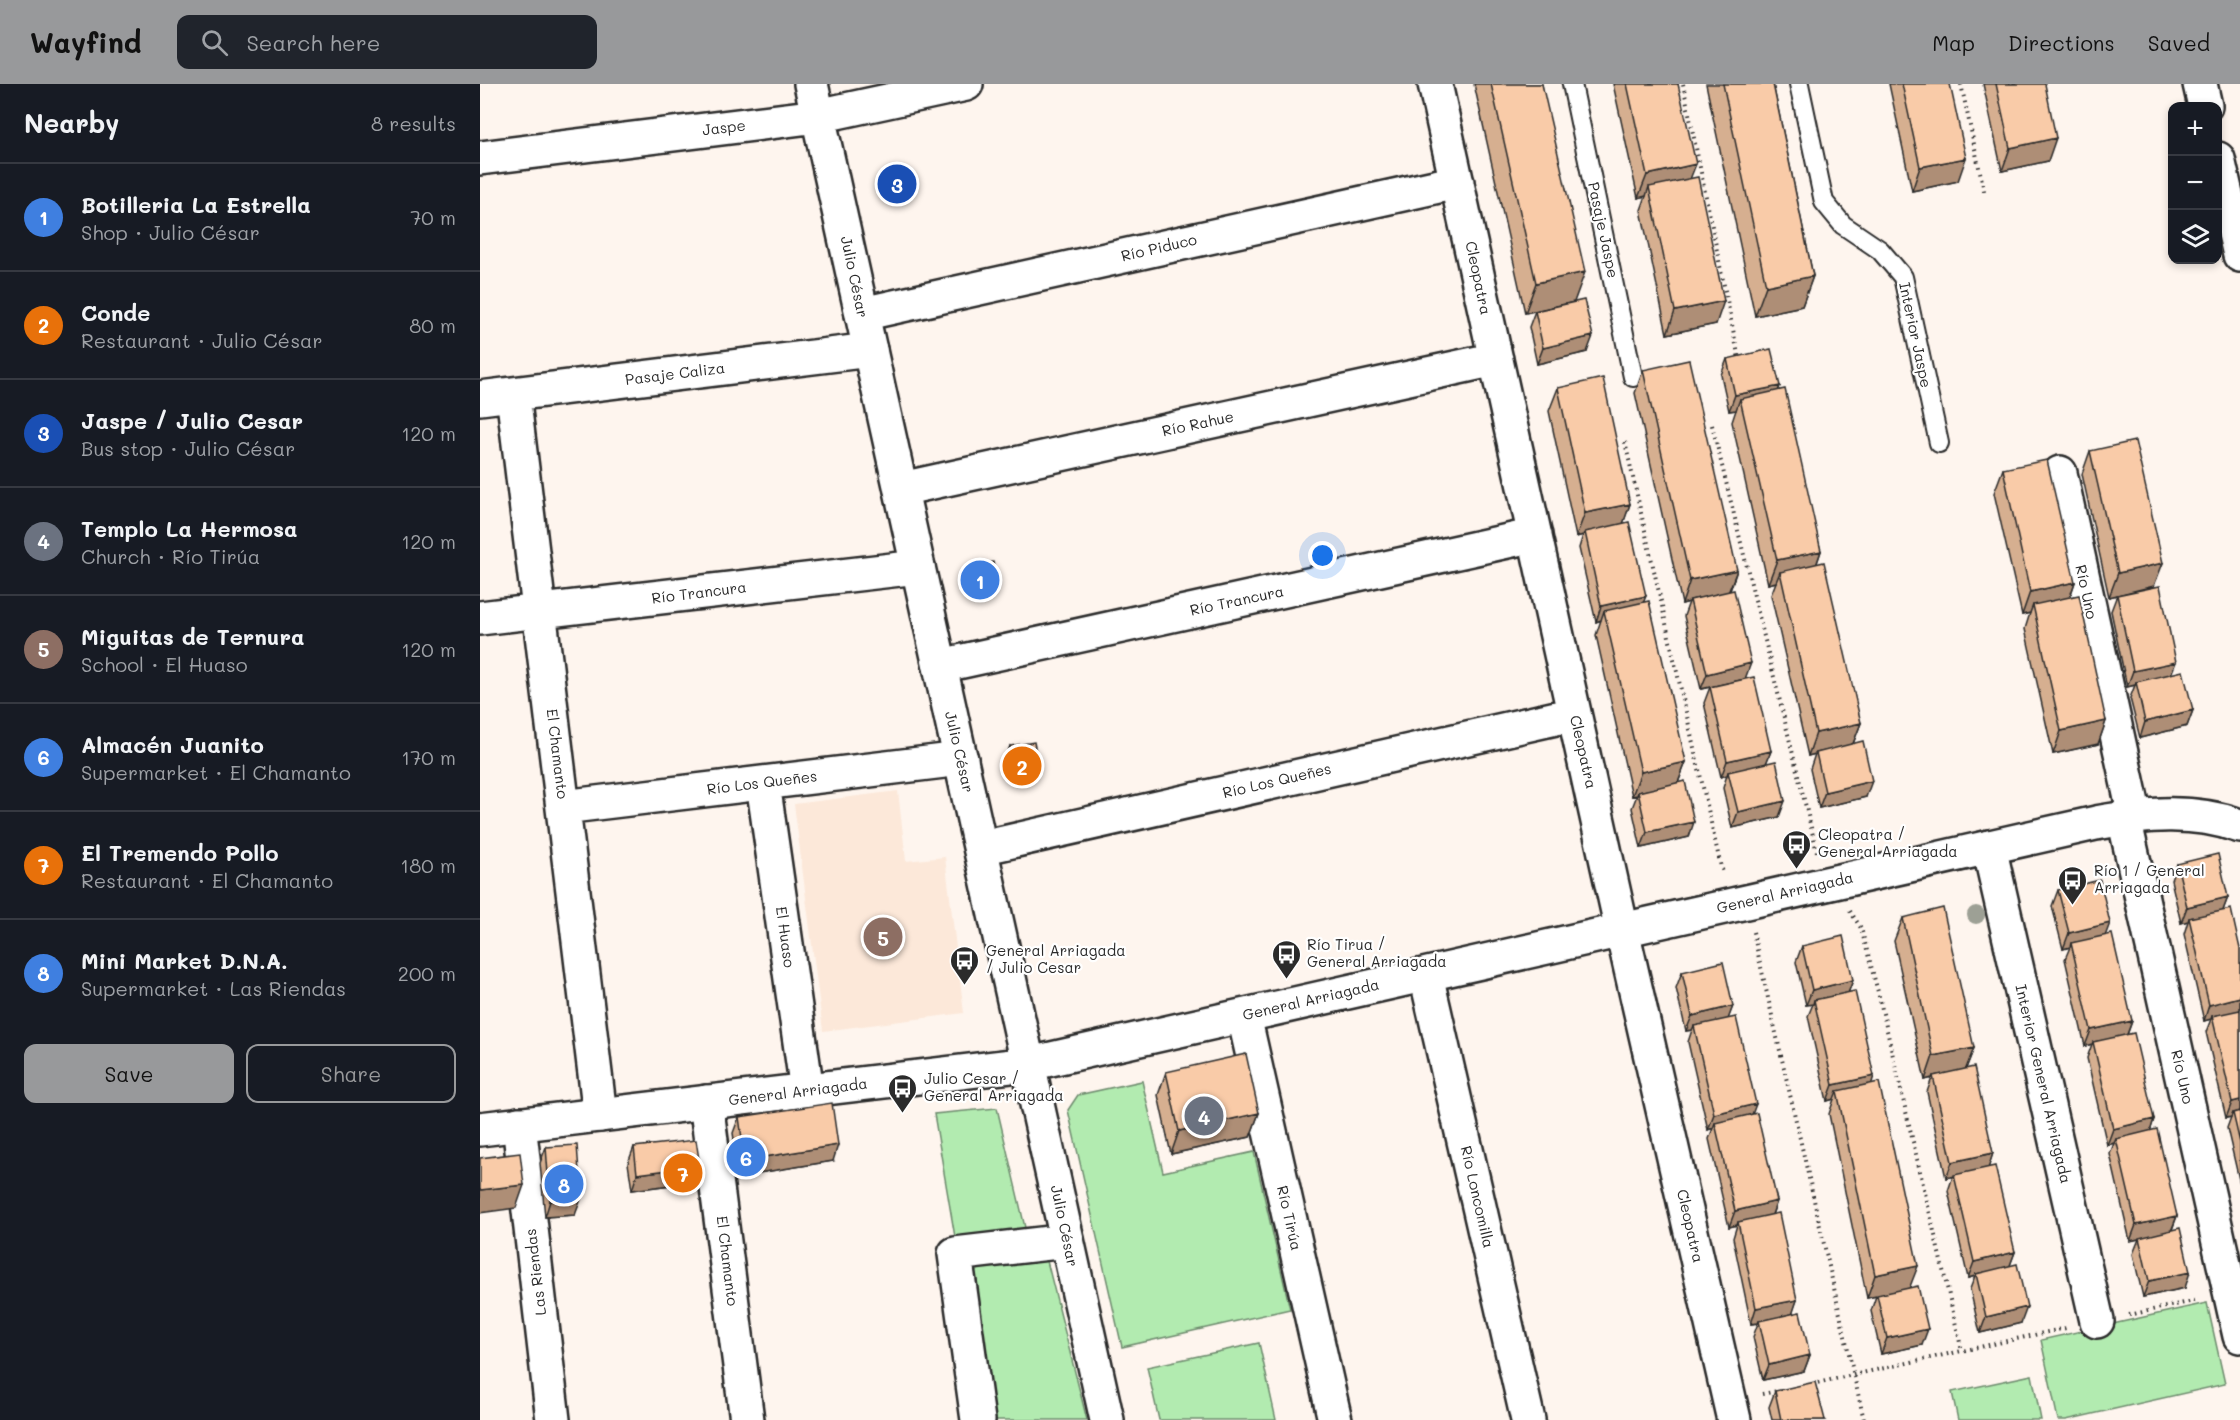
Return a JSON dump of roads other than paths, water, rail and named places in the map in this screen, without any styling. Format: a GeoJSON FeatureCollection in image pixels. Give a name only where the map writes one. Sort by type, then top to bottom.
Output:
{"type":"FeatureCollection","features":[{"type":"Feature","properties":{"kind":"street","name":"Julio César"},"geometry":{"type":"LineString","coordinates":[[811,84],[1107,1420]]}},
{"type":"Feature","properties":{"kind":"street","name":"Jaspe"},"geometry":{"type":"LineString","coordinates":[[480,158],[818,117],[966,84]]}},
{"type":"Feature","properties":{"kind":"street","name":"Cleopatra"},"geometry":{"type":"LineString","coordinates":[[1435,84],[1731,1411]]}},
{"type":"Feature","properties":{"kind":"street"},"geometry":{"type":"LineString","coordinates":[[2200,84],[2204,102]]}},
{"type":"Feature","properties":{"kind":"street"},"geometry":{"type":"LineString","coordinates":[[2227,177],[2240,255]]}},
{"type":"Feature","properties":{"kind":"street","name":"Río Piduco"},"geometry":{"type":"LineString","coordinates":[[862,314],[1457,182]]}},
{"type":"Feature","properties":{"kind":"street","name":"Pasaje Caliza"},"geometry":{"type":"LineString","coordinates":[[480,398],[870,350]]}},
{"type":"Feature","properties":{"kind":"street","name":"Río Rahue"},"geometry":{"type":"LineString","coordinates":[[901,489],[1496,359]]}},
{"type":"Feature","properties":{"kind":"street","name":"El Chamanto"},"geometry":{"type":"LineString","coordinates":[[513,394],[600,1115]]}},
{"type":"Feature","properties":{"kind":"street","name":"Río Uno"},"geometry":{"type":"LineString","coordinates":[[2060,473],[2129,817],[2240,1336]]}},
{"type":"Feature","properties":{"kind":"street","name":"Río Trancura"},"geometry":{"type":"LineString","coordinates":[[940,666],[1535,536]]}},
{"type":"Feature","properties":{"kind":"street","name":"Río Trancura"},"geometry":{"type":"LineString","coordinates":[[480,618],[918,567]]}},
{"type":"Feature","properties":{"kind":"street","name":"Río Los Queñes"},"geometry":{"type":"LineString","coordinates":[[981,848],[1574,714]]}},
{"type":"Feature","properties":{"kind":"street","name":"Río Los Queñes"},"geometry":{"type":"LineString","coordinates":[[563,807],[961,759]]}},
{"type":"Feature","properties":{"kind":"street","name":"El Huaso"},"geometry":{"type":"LineString","coordinates":[[763,783],[807,1090]]}},
{"type":"Feature","properties":{"kind":"street","name":"General Arriagada"},"geometry":{"type":"LineString","coordinates":[[480,1129],[1029,1065],[2129,817],[2190,815],[2240,826]]}},
{"type":"Feature","properties":{"kind":"street","name":"Interior General Arriagada"},"geometry":{"type":"LineString","coordinates":[[1989,847],[2097,1321]]}},
{"type":"Feature","properties":{"kind":"street","name":"Río Loncomilla"},"geometry":{"type":"LineString","coordinates":[[1426,975],[1528,1420]]}},
{"type":"Feature","properties":{"kind":"street","name":"Río Tirúa"},"geometry":{"type":"LineString","coordinates":[[1244,1016],[1335,1420]]}},
{"type":"Feature","properties":{"kind":"street","name":"El Chamanto"},"geometry":{"type":"LineString","coordinates":[[706,1102],[747,1420]]}},
{"type":"Feature","properties":{"kind":"street","name":"Las Riendas"},"geometry":{"type":"LineString","coordinates":[[519,1124],[554,1420]]}},
{"type":"Feature","properties":{"kind":"street"},"geometry":{"type":"LineString","coordinates":[[978,1420],[955,1254],[1067,1241]]}},
{"type":"Feature","properties":{"kind":"lane","name":"Pasaje Jaspe"},"geometry":{"type":"LineString","coordinates":[[1572,84],[1633,377]]}},
{"type":"Feature","properties":{"kind":"lane","name":"Interior Jaspe"},"geometry":{"type":"LineString","coordinates":[[1799,84],[1824,202],[1843,225],[1880,250],[1903,277],[1939,443]]}},
{"type":"Feature","properties":{"kind":"place","name":"Jaspe / Julio Cesar"},"geometry":{"type":"Point","coordinates":[897,184]}},
{"type":"Feature","properties":{"kind":"place","name":"Botilleria La Estrella"},"geometry":{"type":"Point","coordinates":[980,580]}},
{"type":"Feature","properties":{"kind":"place","name":"Conde"},"geometry":{"type":"Point","coordinates":[1022,766]}},
{"type":"Feature","properties":{"kind":"place","name":"Cleopatra / General Arriagada"},"geometry":{"type":"Point","coordinates":[1797,870]}},
{"type":"Feature","properties":{"kind":"place","name":"Río 1 / General Arriagada"},"geometry":{"type":"Point","coordinates":[2073,906]}},
{"type":"Feature","properties":{"kind":"place","name":"Miguitas de Ternura"},"geometry":{"type":"Point","coordinates":[883,937]}},
{"type":"Feature","properties":{"kind":"place","name":"Río Tirua / General Arriagada"},"geometry":{"type":"Point","coordinates":[1286,980]}},
{"type":"Feature","properties":{"kind":"place","name":"General Arriagada / Julio Cesar"},"geometry":{"type":"Point","coordinates":[965,986]}},
{"type":"Feature","properties":{"kind":"place","name":"Julio Cesar / General Arriagada"},"geometry":{"type":"Point","coordinates":[903,1114]}},
{"type":"Feature","properties":{"kind":"place","name":"Templo La Hermosa"},"geometry":{"type":"Point","coordinates":[1204,1116]}},
{"type":"Feature","properties":{"kind":"place","name":"Almacén Juanito"},"geometry":{"type":"Point","coordinates":[746,1157]}},
{"type":"Feature","properties":{"kind":"place","name":"El Tremendo Pollo"},"geometry":{"type":"Point","coordinates":[683,1173]}},
{"type":"Feature","properties":{"kind":"place","name":"Mini Market D.N.A."},"geometry":{"type":"Point","coordinates":[564,1184]}}]}
